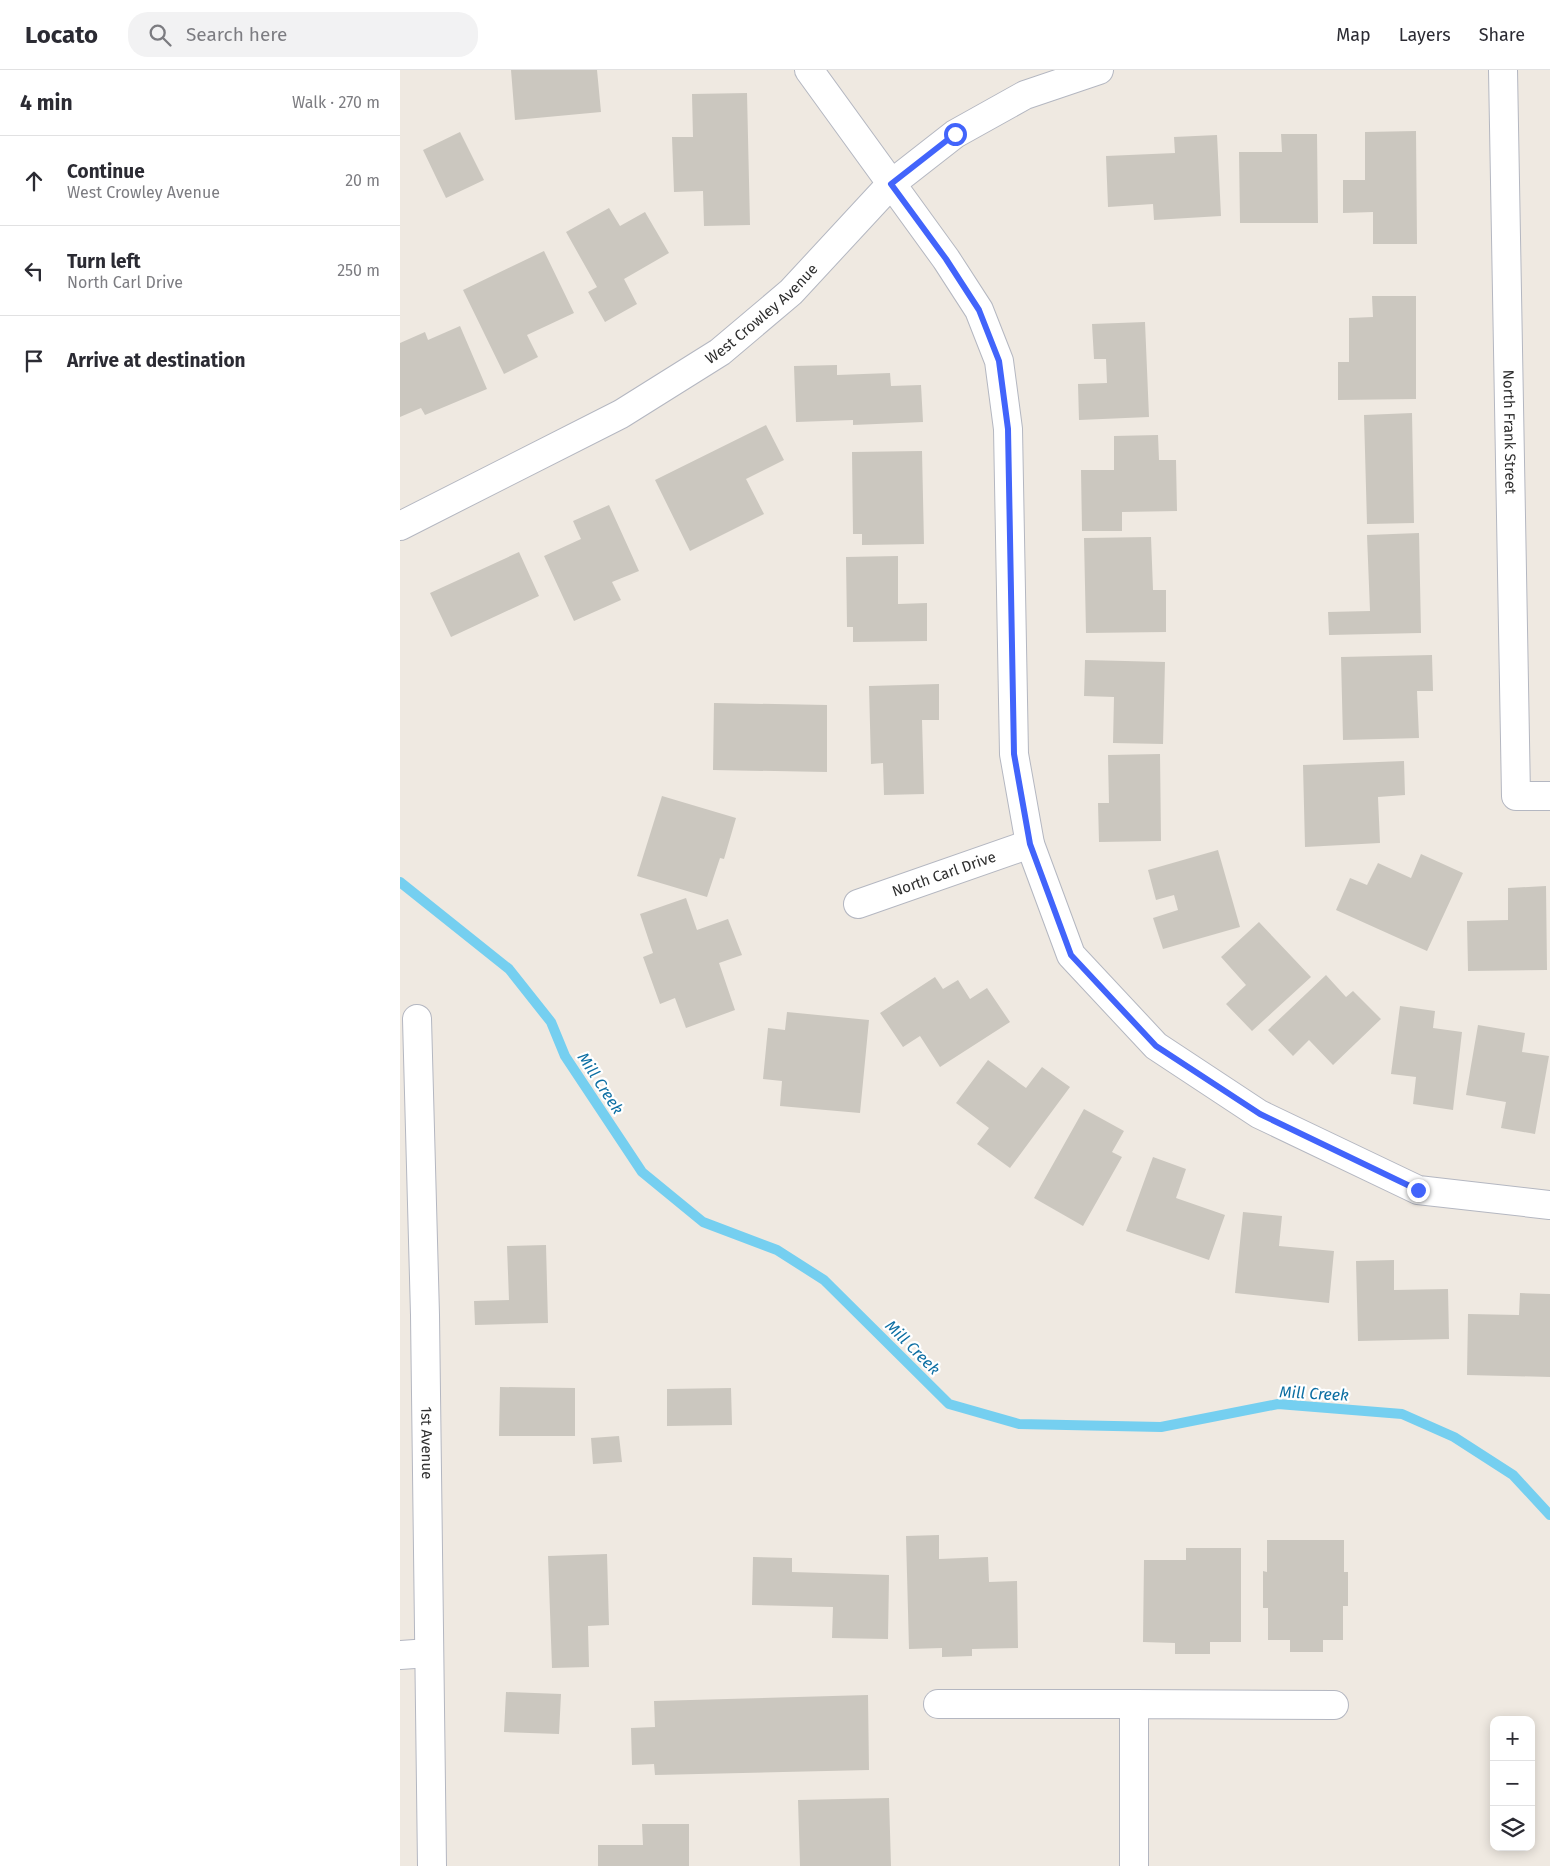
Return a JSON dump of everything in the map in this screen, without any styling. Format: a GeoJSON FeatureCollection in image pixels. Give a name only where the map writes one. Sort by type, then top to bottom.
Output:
{"type":"FeatureCollection","features":[{"type":"Feature","properties":{"kind":"street"},"geometry":{"type":"LineString","coordinates":[[809,70],[946,259],[979,310],[999,361],[1008,429],[1014,754],[1030,844],[1071,955],[1156,1046],[1260,1114],[1418,1190],[1550,1205]]}},
{"type":"Feature","properties":{"kind":"street","name":"West Crowley Avenue"},"geometry":{"type":"LineString","coordinates":[[400,526],[621,414],[720,352],[791,292],[891,184],[955,134],[1024,95],[1098,70]]}},
{"type":"Feature","properties":{"kind":"street","name":"North Frank Street"},"geometry":{"type":"LineString","coordinates":[[1503,70],[1516,796],[1550,796]]}},
{"type":"Feature","properties":{"kind":"street","name":"North Carl Drive"},"geometry":{"type":"LineString","coordinates":[[858,904],[1030,844]]}},
{"type":"Feature","properties":{"kind":"street","name":"1st Avenue"},"geometry":{"type":"LineString","coordinates":[[417,1019],[425,1315],[432,1866]]}},
{"type":"Feature","properties":{"kind":"street"},"geometry":{"type":"LineString","coordinates":[[400,1655],[429,1653]]}},
{"type":"Feature","properties":{"kind":"street"},"geometry":{"type":"LineString","coordinates":[[938,1704],[1334,1705]]}},
{"type":"Feature","properties":{"kind":"street"},"geometry":{"type":"LineString","coordinates":[[1134,1704],[1134,1866]]}},
{"type":"Feature","properties":{"kind":"building"},"geometry":{"type":"Polygon","coordinates":[[[511,70],[597,70],[601,112],[515,120],[511,70]]]}},
{"type":"Feature","properties":{"kind":"building"},"geometry":{"type":"Polygon","coordinates":[[[747,93],[750,225],[704,226],[703,191],[674,192],[672,137],[693,137],[692,94],[747,93]]]}},
{"type":"Feature","properties":{"kind":"building"},"geometry":{"type":"Polygon","coordinates":[[[1416,131],[1417,244],[1373,244],[1373,212],[1343,213],[1343,180],[1365,180],[1365,132],[1416,131]]]}},
{"type":"Feature","properties":{"kind":"building"},"geometry":{"type":"Polygon","coordinates":[[[460,132],[484,180],[446,198],[423,150],[460,132]]]}},
{"type":"Feature","properties":{"kind":"building"},"geometry":{"type":"Polygon","coordinates":[[[1281,134],[1317,134],[1318,223],[1240,223],[1239,152],[1282,152],[1281,134]]]}},
{"type":"Feature","properties":{"kind":"building"},"geometry":{"type":"Polygon","coordinates":[[[1217,135],[1221,216],[1154,220],[1153,204],[1108,207],[1106,156],[1175,153],[1174,137],[1217,135]]]}},
{"type":"Feature","properties":{"kind":"building"},"geometry":{"type":"Polygon","coordinates":[[[609,208],[620,226],[645,212],[669,253],[624,279],[637,304],[605,322],[588,292],[597,287],[566,232],[609,208]]]}},
{"type":"Feature","properties":{"kind":"building"},"geometry":{"type":"Polygon","coordinates":[[[544,251],[574,313],[527,335],[538,357],[504,374],[463,290],[544,251]]]}},
{"type":"Feature","properties":{"kind":"building"},"geometry":{"type":"Polygon","coordinates":[[[1372,296],[1416,296],[1416,399],[1338,400],[1338,362],[1349,362],[1349,318],[1373,317],[1372,296]]]}},
{"type":"Feature","properties":{"kind":"building"},"geometry":{"type":"Polygon","coordinates":[[[1145,322],[1149,417],[1079,420],[1078,384],[1107,383],[1106,359],[1094,359],[1092,324],[1145,322]]]}},
{"type":"Feature","properties":{"kind":"building"},"geometry":{"type":"Polygon","coordinates":[[[460,326],[487,389],[425,415],[421,408],[400,417],[400,343],[425,332],[428,340],[460,326]]]}},
{"type":"Feature","properties":{"kind":"building"},"geometry":{"type":"Polygon","coordinates":[[[837,365],[837,375],[890,373],[891,386],[921,385],[923,422],[853,425],[853,420],[796,422],[794,366],[837,365]]]}},
{"type":"Feature","properties":{"kind":"building"},"geometry":{"type":"Polygon","coordinates":[[[1412,413],[1414,523],[1367,524],[1364,415],[1412,413]]]}},
{"type":"Feature","properties":{"kind":"building"},"geometry":{"type":"Polygon","coordinates":[[[766,425],[784,460],[746,479],[764,514],[690,551],[655,480],[766,425]]]}},
{"type":"Feature","properties":{"kind":"building"},"geometry":{"type":"Polygon","coordinates":[[[1158,435],[1159,460],[1176,460],[1177,511],[1122,512],[1122,531],[1082,531],[1081,470],[1114,470],[1114,436],[1158,435]]]}},
{"type":"Feature","properties":{"kind":"building"},"geometry":{"type":"Polygon","coordinates":[[[922,451],[924,544],[862,545],[862,534],[853,534],[852,452],[922,451]]]}},
{"type":"Feature","properties":{"kind":"building"},"geometry":{"type":"Polygon","coordinates":[[[609,505],[639,571],[612,582],[621,600],[574,621],[544,556],[581,539],[573,521],[609,505]]]}},
{"type":"Feature","properties":{"kind":"building"},"geometry":{"type":"Polygon","coordinates":[[[1419,533],[1421,633],[1329,635],[1328,612],[1370,611],[1367,535],[1419,533]]]}},
{"type":"Feature","properties":{"kind":"building"},"geometry":{"type":"Polygon","coordinates":[[[1151,537],[1153,590],[1166,590],[1166,632],[1086,633],[1084,538],[1151,537]]]}},
{"type":"Feature","properties":{"kind":"building"},"geometry":{"type":"Polygon","coordinates":[[[519,552],[539,596],[451,637],[430,593],[519,552]]]}},
{"type":"Feature","properties":{"kind":"building"},"geometry":{"type":"Polygon","coordinates":[[[898,556],[898,604],[927,603],[927,641],[853,642],[853,627],[847,627],[846,557],[898,556]]]}},
{"type":"Feature","properties":{"kind":"building"},"geometry":{"type":"Polygon","coordinates":[[[1432,655],[1433,691],[1417,691],[1419,738],[1343,740],[1341,657],[1432,655]]]}},
{"type":"Feature","properties":{"kind":"building"},"geometry":{"type":"Polygon","coordinates":[[[1085,660],[1165,662],[1163,744],[1113,743],[1114,697],[1084,696],[1085,660]]]}},
{"type":"Feature","properties":{"kind":"building"},"geometry":{"type":"Polygon","coordinates":[[[939,684],[939,720],[922,720],[924,794],[884,795],[883,763],[871,764],[869,686],[939,684]]]}},
{"type":"Feature","properties":{"kind":"building"},"geometry":{"type":"Polygon","coordinates":[[[714,703],[827,705],[827,772],[713,770],[714,703]]]}},
{"type":"Feature","properties":{"kind":"building"},"geometry":{"type":"Polygon","coordinates":[[[1160,754],[1161,841],[1099,842],[1098,803],[1109,803],[1108,755],[1160,754]]]}},
{"type":"Feature","properties":{"kind":"building"},"geometry":{"type":"Polygon","coordinates":[[[1404,761],[1405,795],[1378,797],[1380,843],[1305,847],[1303,765],[1404,761]]]}},
{"type":"Feature","properties":{"kind":"building"},"geometry":{"type":"Polygon","coordinates":[[[662,796],[736,818],[724,859],[720,858],[707,897],[637,876],[662,796]]]}},
{"type":"Feature","properties":{"kind":"building"},"geometry":{"type":"Polygon","coordinates":[[[1218,850],[1240,927],[1163,949],[1153,918],[1178,910],[1174,895],[1156,900],[1148,870],[1218,850]]]}},
{"type":"Feature","properties":{"kind":"building"},"geometry":{"type":"Polygon","coordinates":[[[1421,854],[1463,873],[1427,951],[1336,910],[1350,878],[1367,885],[1378,863],[1411,878],[1421,854]]]}},
{"type":"Feature","properties":{"kind":"building"},"geometry":{"type":"Polygon","coordinates":[[[1546,886],[1547,970],[1468,971],[1467,921],[1508,920],[1508,888],[1546,886]]]}},
{"type":"Feature","properties":{"kind":"building"},"geometry":{"type":"Polygon","coordinates":[[[686,898],[697,930],[728,919],[742,955],[719,963],[735,1010],[686,1028],[675,998],[660,1004],[643,957],[653,953],[640,914],[686,898]]]}},
{"type":"Feature","properties":{"kind":"building"},"geometry":{"type":"Polygon","coordinates":[[[1259,922],[1311,977],[1252,1031],[1226,1004],[1246,985],[1221,957],[1259,922]]]}},
{"type":"Feature","properties":{"kind":"building"},"geometry":{"type":"Polygon","coordinates":[[[1326,975],[1346,997],[1353,991],[1381,1019],[1333,1065],[1309,1040],[1293,1056],[1268,1030],[1326,975]]]}},
{"type":"Feature","properties":{"kind":"building"},"geometry":{"type":"Polygon","coordinates":[[[935,977],[943,989],[958,980],[970,999],[987,988],[1010,1022],[940,1067],[920,1036],[903,1047],[880,1013],[935,977]]]}},
{"type":"Feature","properties":{"kind":"building"},"geometry":{"type":"Polygon","coordinates":[[[1400,1006],[1435,1011],[1433,1028],[1462,1032],[1453,1110],[1413,1104],[1416,1077],[1391,1074],[1400,1006]]]}},
{"type":"Feature","properties":{"kind":"building"},"geometry":{"type":"Polygon","coordinates":[[[787,1012],[869,1020],[860,1113],[780,1106],[782,1081],[763,1079],[768,1028],[785,1030],[787,1012]]]}},
{"type":"Feature","properties":{"kind":"building"},"geometry":{"type":"Polygon","coordinates":[[[1478,1025],[1525,1033],[1522,1052],[1549,1056],[1535,1134],[1501,1128],[1506,1102],[1466,1095],[1478,1025]]]}},
{"type":"Feature","properties":{"kind":"building"},"geometry":{"type":"Polygon","coordinates":[[[988,1060],[1026,1088],[1042,1067],[1070,1087],[1010,1168],[977,1144],[989,1128],[956,1103],[988,1060]]]}},
{"type":"Feature","properties":{"kind":"building"},"geometry":{"type":"Polygon","coordinates":[[[1084,1109],[1124,1131],[1112,1152],[1122,1157],[1083,1226],[1034,1198],[1084,1109]]]}},
{"type":"Feature","properties":{"kind":"building"},"geometry":{"type":"Polygon","coordinates":[[[1153,1157],[1186,1169],[1176,1198],[1225,1215],[1209,1260],[1126,1231],[1153,1157]]]}},
{"type":"Feature","properties":{"kind":"building"},"geometry":{"type":"Polygon","coordinates":[[[1243,1212],[1282,1216],[1279,1246],[1334,1251],[1329,1303],[1235,1293],[1243,1212]]]}},
{"type":"Feature","properties":{"kind":"building"},"geometry":{"type":"Polygon","coordinates":[[[546,1245],[548,1323],[475,1325],[474,1301],[509,1300],[507,1246],[546,1245]]]}},
{"type":"Feature","properties":{"kind":"building"},"geometry":{"type":"Polygon","coordinates":[[[1394,1260],[1394,1290],[1448,1289],[1449,1339],[1358,1341],[1356,1261],[1394,1260]]]}},
{"type":"Feature","properties":{"kind":"building"},"geometry":{"type":"Polygon","coordinates":[[[1520,1293],[1550,1294],[1550,1377],[1467,1375],[1468,1314],[1519,1315],[1520,1293]]]}},
{"type":"Feature","properties":{"kind":"building"},"geometry":{"type":"Polygon","coordinates":[[[500,1387],[575,1388],[575,1436],[499,1436],[500,1387]]]}},
{"type":"Feature","properties":{"kind":"building"},"geometry":{"type":"Polygon","coordinates":[[[731,1388],[732,1425],[667,1426],[667,1389],[731,1388]]]}},
{"type":"Feature","properties":{"kind":"building"},"geometry":{"type":"Polygon","coordinates":[[[619,1436],[622,1462],[593,1464],[591,1438],[619,1436]]]}},
{"type":"Feature","properties":{"kind":"building"},"geometry":{"type":"Polygon","coordinates":[[[939,1535],[939,1559],[988,1557],[989,1582],[1017,1581],[1018,1648],[972,1649],[972,1656],[942,1657],[942,1648],[909,1649],[906,1536],[939,1535]]]}},
{"type":"Feature","properties":{"kind":"building"},"geometry":{"type":"Polygon","coordinates":[[[1267,1540],[1344,1540],[1344,1572],[1348,1572],[1348,1606],[1343,1606],[1343,1640],[1323,1640],[1323,1652],[1290,1652],[1290,1640],[1268,1640],[1268,1608],[1263,1608],[1263,1571],[1267,1572],[1267,1540]]]}},
{"type":"Feature","properties":{"kind":"building"},"geometry":{"type":"Polygon","coordinates":[[[1186,1548],[1241,1548],[1241,1642],[1210,1642],[1210,1654],[1175,1654],[1175,1643],[1143,1642],[1144,1560],[1186,1560],[1186,1548]]]}},
{"type":"Feature","properties":{"kind":"building"},"geometry":{"type":"Polygon","coordinates":[[[607,1554],[609,1625],[588,1626],[589,1667],[552,1668],[548,1556],[607,1554]]]}},
{"type":"Feature","properties":{"kind":"building"},"geometry":{"type":"Polygon","coordinates":[[[753,1557],[792,1558],[792,1572],[889,1575],[888,1639],[832,1638],[833,1607],[752,1605],[753,1557]]]}},
{"type":"Feature","properties":{"kind":"building"},"geometry":{"type":"Polygon","coordinates":[[[506,1692],[561,1694],[559,1734],[504,1732],[506,1692]]]}},
{"type":"Feature","properties":{"kind":"building"},"geometry":{"type":"Polygon","coordinates":[[[868,1695],[869,1770],[655,1775],[654,1764],[632,1765],[631,1728],[655,1727],[654,1701],[868,1695]]]}},
{"type":"Feature","properties":{"kind":"building"},"geometry":{"type":"Polygon","coordinates":[[[889,1798],[891,1866],[800,1866],[798,1800],[889,1798]]]}},
{"type":"Feature","properties":{"kind":"building"},"geometry":{"type":"Polygon","coordinates":[[[642,1824],[689,1824],[689,1866],[598,1866],[598,1845],[643,1845],[642,1824]]]}},
{"type":"Feature","properties":{"kind":"waterway","name":"Mill Creek"},"geometry":{"type":"LineString","coordinates":[[400,882],[509,969],[551,1022],[565,1056],[642,1172],[703,1222],[777,1250],[824,1280],[949,1404],[1019,1424],[1161,1427],[1278,1404],[1402,1414],[1454,1437],[1513,1475],[1550,1515]]}},
{"type":"Feature","properties":{"kind":"route"},"geometry":{"type":"LineString","coordinates":[[955,134],[891,184],[946,259],[979,310],[999,361],[1008,429],[1014,754],[1030,844],[1071,955],[1156,1046],[1260,1114],[1418,1190]]}}]}
